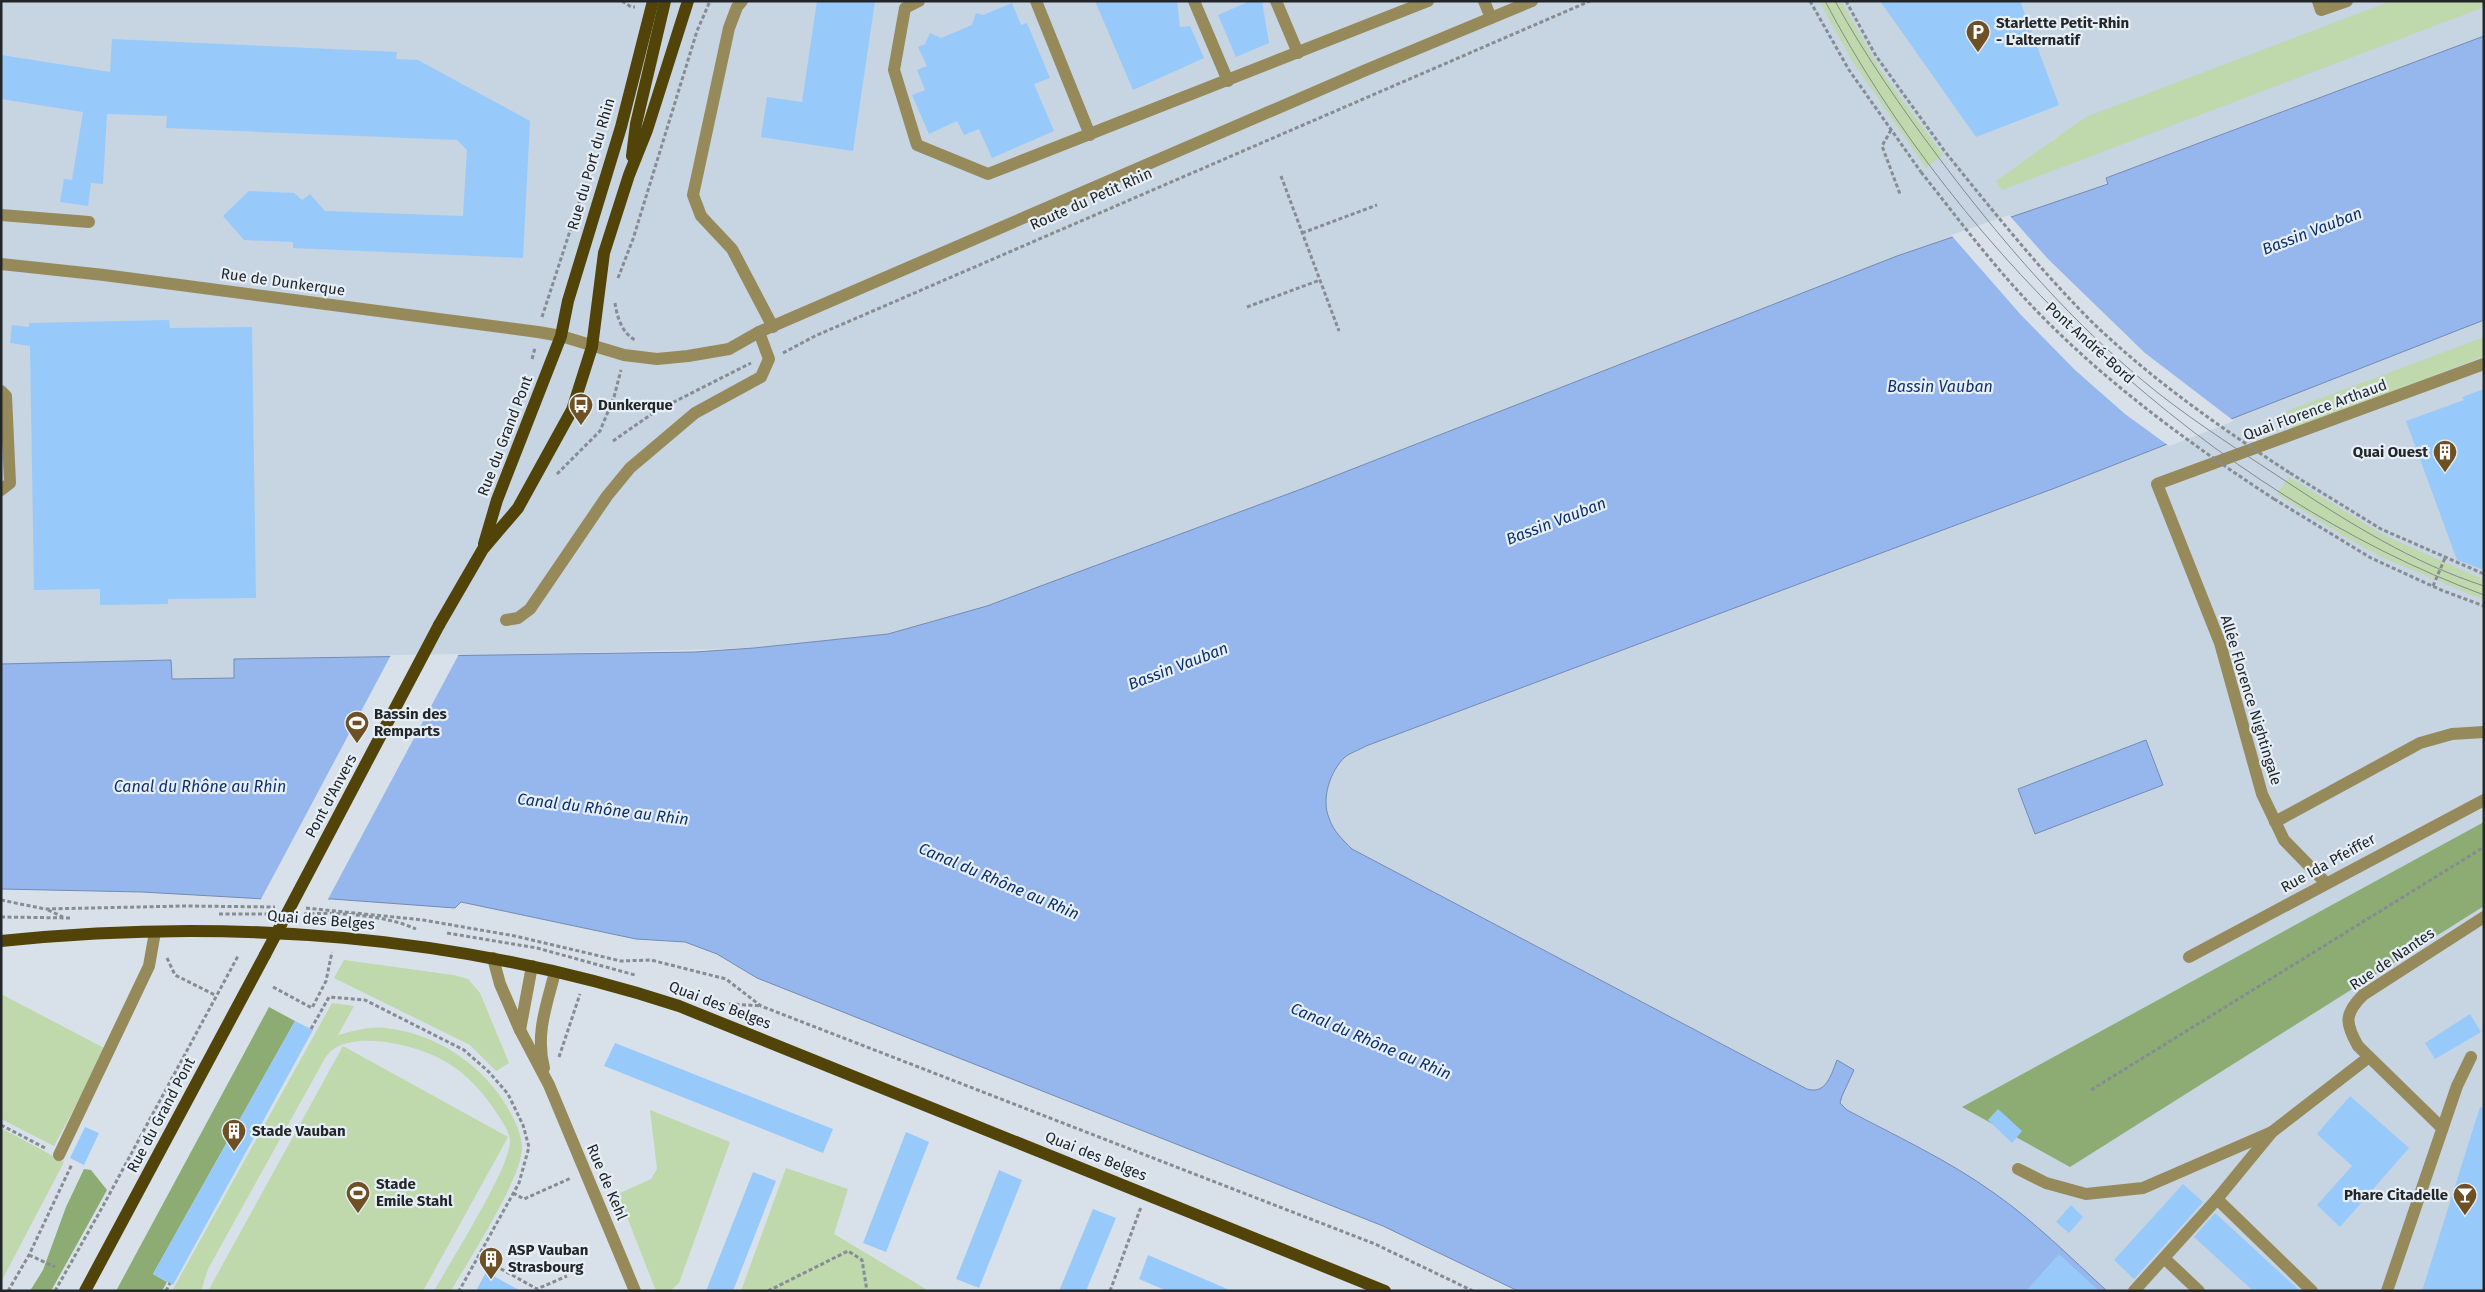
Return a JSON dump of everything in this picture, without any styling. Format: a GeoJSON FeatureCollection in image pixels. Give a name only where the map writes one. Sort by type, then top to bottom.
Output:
{"type":"FeatureCollection","features":[{"type":"Feature","properties":{"kind":"main road","name":"Rue du Port du Rhin"},"geometry":{"type":"LineString","coordinates":[[561,336],[568,300],[621,127],[652,1]]}},
{"type":"Feature","properties":{"kind":"main road","name":"Rue du Port du Rhin"},"geometry":{"type":"LineString","coordinates":[[629,176],[636,124],[665,1]]}},
{"type":"Feature","properties":{"kind":"main road","name":"Rue du Port du Rhin"},"geometry":{"type":"LineString","coordinates":[[592,347],[604,253],[629,176],[647,130],[688,1]]}},
{"type":"Feature","properties":{"kind":"main road","name":"Rue du Grand Pont"},"geometry":{"type":"LineString","coordinates":[[483,549],[497,500],[561,336]]}},
{"type":"Feature","properties":{"kind":"main road","name":"Rue du Grand Pont"},"geometry":{"type":"LineString","coordinates":[[439,625],[483,549],[518,508],[566,424],[582,382],[592,347]]}},
{"type":"Feature","properties":{"kind":"main road","name":"Pont d'Anvers"},"geometry":{"type":"LineString","coordinates":[[265,955],[439,625]]}},
{"type":"Feature","properties":{"kind":"main road","name":"Quai des Belges"},"geometry":{"type":"LineString","coordinates":[[1,941],[155,932],[255,931],[394,943],[493,958],[586,978],[679,1006],[1385,1291]]}},
{"type":"Feature","properties":{"kind":"main road","name":"Rue du Grand Pont"},"geometry":{"type":"LineString","coordinates":[[85,1291],[265,955]]}},
{"type":"Feature","properties":{"kind":"street"},"geometry":{"type":"LineString","coordinates":[[742,1],[737,6],[729,28],[693,195],[701,216],[732,249],[773,326]]}},
{"type":"Feature","properties":{"kind":"street"},"geometry":{"type":"LineString","coordinates":[[919,1],[905,8],[894,70],[917,145],[988,174],[1428,1]]}},
{"type":"Feature","properties":{"kind":"street"},"geometry":{"type":"LineString","coordinates":[[1036,1],[1090,135]]}},
{"type":"Feature","properties":{"kind":"street"},"geometry":{"type":"LineString","coordinates":[[1194,1],[1228,80]]}},
{"type":"Feature","properties":{"kind":"street"},"geometry":{"type":"LineString","coordinates":[[1276,1],[1298,53]]}},
{"type":"Feature","properties":{"kind":"street"},"geometry":{"type":"LineString","coordinates":[[1484,1],[1491,18]]}},
{"type":"Feature","properties":{"kind":"street","name":"Route du Petit Rhin"},"geometry":{"type":"LineString","coordinates":[[561,336],[592,347],[633,356],[658,359],[729,349],[759,332],[1366,70],[1532,1]]}},
{"type":"Feature","properties":{"kind":"street"},"geometry":{"type":"LineString","coordinates":[[2320,6],[2347,1]]}},
{"type":"Feature","properties":{"kind":"street"},"geometry":{"type":"LineString","coordinates":[[1,215],[88,222]]}},
{"type":"Feature","properties":{"kind":"street","name":"Rue de Dunkerque"},"geometry":{"type":"LineString","coordinates":[[1,264],[114,276],[561,336]]}},
{"type":"Feature","properties":{"kind":"street"},"geometry":{"type":"LineString","coordinates":[[506,620],[518,618],[530,609],[608,496],[630,468],[695,413],[761,377],[769,359],[759,332]]}},
{"type":"Feature","properties":{"kind":"street","name":"Quai Florence Arthaud"},"geometry":{"type":"LineString","coordinates":[[2157,484],[2484,364]]}},
{"type":"Feature","properties":{"kind":"street"},"geometry":{"type":"LineString","coordinates":[[1,391],[6,396],[10,483],[1,490]]}},
{"type":"Feature","properties":{"kind":"street","name":"Allée Florence Nightingale"},"geometry":{"type":"LineString","coordinates":[[2157,484],[2220,643],[2262,794],[2284,840],[2326,883]]}},
{"type":"Feature","properties":{"kind":"street"},"geometry":{"type":"LineString","coordinates":[[2274,822],[2420,742],[2452,734],[2484,732]]}},
{"type":"Feature","properties":{"kind":"street","name":"Rue Ida Pfeiffer"},"geometry":{"type":"LineString","coordinates":[[2189,957],[2484,800]]}},
{"type":"Feature","properties":{"kind":"street","name":"Rue de Nantes"},"geometry":{"type":"LineString","coordinates":[[2442,1128],[2358,1046],[2348,1029],[2348,1015],[2352,1006],[2363,995],[2484,918]]}},
{"type":"Feature","properties":{"kind":"street"},"geometry":{"type":"LineString","coordinates":[[59,1155],[149,966],[155,932]]}},
{"type":"Feature","properties":{"kind":"street","name":"Rue de Kehl"},"geometry":{"type":"LineString","coordinates":[[493,958],[500,984],[520,1030],[549,1085],[635,1291]]}},
{"type":"Feature","properties":{"kind":"street"},"geometry":{"type":"LineString","coordinates":[[520,1030],[532,966]]}},
{"type":"Feature","properties":{"kind":"street","name":"Rue de Kehl"},"geometry":{"type":"LineString","coordinates":[[549,1085],[540,1040],[542,1021],[555,972]]}},
{"type":"Feature","properties":{"kind":"street"},"geometry":{"type":"LineString","coordinates":[[2134,1291],[2217,1199],[2272,1132],[2370,1057]]}},
{"type":"Feature","properties":{"kind":"street"},"geometry":{"type":"LineString","coordinates":[[2387,1291],[2456,1086],[2471,1057]]}},
{"type":"Feature","properties":{"kind":"street"},"geometry":{"type":"LineString","coordinates":[[2018,1169],[2046,1183],[2086,1194],[2143,1188],[2272,1132]]}},
{"type":"Feature","properties":{"kind":"street"},"geometry":{"type":"LineString","coordinates":[[2217,1199],[2312,1291]]}},
{"type":"Feature","properties":{"kind":"street"},"geometry":{"type":"LineString","coordinates":[[2164,1258],[2199,1291]]}},
{"type":"Feature","properties":{"kind":"path"},"geometry":{"type":"LineString","coordinates":[[615,286],[633,239],[698,31],[710,1]]}},
{"type":"Feature","properties":{"kind":"path","name":"Route du Petit Rhin"},"geometry":{"type":"LineString","coordinates":[[613,441],[656,411],[746,364],[769,359],[815,336],[1590,1]]}},
{"type":"Feature","properties":{"kind":"path","name":"Pont André-Bord"},"geometry":{"type":"LineString","coordinates":[[1810,1],[1849,70],[1922,172],[2030,304],[2069,342],[2164,422],[2215,461],[2274,499],[2371,558],[2433,586],[2484,606]]}},
{"type":"Feature","properties":{"kind":"path","name":"Pont André-Bord"},"geometry":{"type":"LineString","coordinates":[[1846,1],[1876,56],[1946,153],[2016,241],[2093,322],[2181,397],[2237,438],[2290,473],[2381,529],[2484,574]]}},
{"type":"Feature","properties":{"kind":"path"},"geometry":{"type":"LineString","coordinates":[[1891,130],[1882,146],[1900,194]]}},
{"type":"Feature","properties":{"kind":"path"},"geometry":{"type":"LineString","coordinates":[[1281,176],[1339,331]]}},
{"type":"Feature","properties":{"kind":"path"},"geometry":{"type":"LineString","coordinates":[[1302,233],[1377,205]]}},
{"type":"Feature","properties":{"kind":"path"},"geometry":{"type":"LineString","coordinates":[[1247,308],[1320,280]]}},
{"type":"Feature","properties":{"kind":"path"},"geometry":{"type":"LineString","coordinates":[[615,296],[615,306],[621,324],[630,337],[638,341]]}},
{"type":"Feature","properties":{"kind":"path"},"geometry":{"type":"LineString","coordinates":[[2433,586],[2445,558]]}},
{"type":"Feature","properties":{"kind":"path"},"geometry":{"type":"LineString","coordinates":[[2091,1090],[2484,847]]}},
{"type":"Feature","properties":{"kind":"path"},"geometry":{"type":"LineString","coordinates":[[1,900],[45,909],[65,918]]}},
{"type":"Feature","properties":{"kind":"path","name":"Quai des Belges"},"geometry":{"type":"LineString","coordinates":[[45,909],[282,907]]}},
{"type":"Feature","properties":{"kind":"path","name":"Quai des Belges"},"geometry":{"type":"LineString","coordinates":[[301,908],[330,909],[433,922],[515,936],[621,961],[651,960],[726,979],[761,1006],[1375,1244],[1473,1291]]}},
{"type":"Feature","properties":{"kind":"path"},"geometry":{"type":"LineString","coordinates":[[273,987],[312,1008],[326,980],[335,937]]}},
{"type":"Feature","properties":{"kind":"path","name":"Rue du Grand Pont"},"geometry":{"type":"LineString","coordinates":[[55,1291],[108,1198],[215,995],[238,956]]}},
{"type":"Feature","properties":{"kind":"path"},"geometry":{"type":"LineString","coordinates":[[175,975],[215,995]]}},
{"type":"Feature","properties":{"kind":"path"},"geometry":{"type":"LineString","coordinates":[[311,1029],[330,997],[364,1000],[464,1050],[489,1072],[508,1094],[523,1125],[528,1146],[527,1154],[513,1193],[459,1291]]}},
{"type":"Feature","properties":{"kind":"path"},"geometry":{"type":"LineString","coordinates":[[558,1058],[577,1002]]}},
{"type":"Feature","properties":{"kind":"path"},"geometry":{"type":"LineString","coordinates":[[1,1125],[73,1163],[28,1255],[8,1291]]}},
{"type":"Feature","properties":{"kind":"path"},"geometry":{"type":"LineString","coordinates":[[513,1193],[524,1199],[585,1172]]}},
{"type":"Feature","properties":{"kind":"path"},"geometry":{"type":"LineString","coordinates":[[1110,1291],[1146,1194]]}},
{"type":"Feature","properties":{"kind":"path"},"geometry":{"type":"LineString","coordinates":[[768,1291],[848,1251],[862,1260],[867,1291]]}},
{"type":"Feature","properties":{"kind":"path"},"geometry":{"type":"LineString","coordinates":[[28,1255],[56,1267]]}},
{"type":"Feature","properties":{"kind":"path"},"geometry":{"type":"LineString","coordinates":[[478,1256],[537,1289],[567,1276]]}},
{"type":"Feature","properties":{"kind":"path"},"geometry":{"type":"LineString","coordinates":[[166,1291],[170,1284]]}},
{"type":"Feature","properties":{"kind":"shaded area"},"geometry":{"type":"Polygon","coordinates":[[[1,1],[2484,1],[2484,1291],[2107,1291],[2036,1227],[1993,1192],[1932,1154],[1351,849],[1336,833],[1328,818],[754,648],[384,658],[235,659],[235,678],[172,679],[171,660],[1,664],[1,1]]]}},
{"type":"Feature","properties":{"kind":"green space"},"geometry":{"type":"Polygon","coordinates":[[[1819,1],[1841,1],[1880,70],[1943,155],[1926,168],[1853,62],[1819,1]]]}},
{"type":"Feature","properties":{"kind":"green space"},"geometry":{"type":"Polygon","coordinates":[[[2391,1],[2484,1],[2484,7],[2002,190],[1996,181],[2086,117],[2391,1]]]}},
{"type":"Feature","properties":{"kind":"green space"},"geometry":{"type":"Polygon","coordinates":[[[2484,337],[2484,356],[2292,430],[2285,412],[2484,337]]]}},
{"type":"Feature","properties":{"kind":"green space"},"geometry":{"type":"Polygon","coordinates":[[[2289,477],[2383,535],[2484,580],[2484,600],[2384,558],[2345,537],[2277,494],[2289,477]]]}},
{"type":"Feature","properties":{"kind":"green space"},"geometry":{"type":"Polygon","coordinates":[[[2484,822],[2484,906],[2070,1167],[1962,1107],[2484,822]]]}},
{"type":"Feature","properties":{"kind":"green space"},"geometry":{"type":"Polygon","coordinates":[[[344,960],[453,975],[468,979],[480,993],[509,1063],[496,1071],[470,1045],[334,978],[344,960]]]}},
{"type":"Feature","properties":{"kind":"green space"},"geometry":{"type":"Polygon","coordinates":[[[1,994],[106,1049],[54,1146],[1,1119],[1,994]]]}},
{"type":"Feature","properties":{"kind":"green space"},"geometry":{"type":"Polygon","coordinates":[[[332,1003],[354,1006],[338,1035],[362,1029],[386,1028],[424,1037],[442,1045],[474,1067],[500,1096],[516,1125],[522,1148],[520,1162],[493,1220],[451,1291],[434,1291],[490,1194],[507,1155],[510,1138],[494,1109],[479,1089],[448,1063],[424,1052],[393,1043],[361,1041],[347,1043],[332,1050],[324,1060],[208,1269],[201,1291],[172,1291],[332,1003]]]}},
{"type":"Feature","properties":{"kind":"green space"},"geometry":{"type":"Polygon","coordinates":[[[269,1007],[295,1021],[153,1274],[167,1282],[162,1291],[116,1291],[269,1007]]]}},
{"type":"Feature","properties":{"kind":"green space","name":"Stade Emile Stahl"},"geometry":{"type":"Polygon","coordinates":[[[343,1046],[508,1137],[423,1291],[208,1291],[343,1046]]]}},
{"type":"Feature","properties":{"kind":"green space"},"geometry":{"type":"Polygon","coordinates":[[[650,1110],[730,1142],[679,1283],[670,1291],[656,1291],[618,1194],[651,1179],[657,1169],[650,1110]]]}},
{"type":"Feature","properties":{"kind":"green space"},"geometry":{"type":"Polygon","coordinates":[[[1,1128],[64,1162],[1,1282],[1,1128]]]}},
{"type":"Feature","properties":{"kind":"green space"},"geometry":{"type":"Polygon","coordinates":[[[786,1168],[848,1189],[834,1234],[929,1291],[741,1291],[786,1168]]]}},
{"type":"Feature","properties":{"kind":"green space"},"geometry":{"type":"Polygon","coordinates":[[[84,1169],[91,1170],[107,1190],[51,1291],[30,1291],[43,1270],[66,1207],[84,1169]]]}},
{"type":"Feature","properties":{"kind":"water"},"geometry":{"type":"Polygon","coordinates":[[[2484,36],[2484,320],[2055,488],[1366,746],[1345,757],[1335,770],[1328,786],[1326,802],[1329,818],[1336,831],[1352,849],[1807,1089],[1819,1089],[1823,1086],[1830,1077],[1837,1060],[1854,1070],[1840,1103],[1847,1110],[1940,1159],[1994,1193],[2038,1227],[2107,1291],[1518,1291],[1383,1226],[757,978],[717,954],[685,942],[636,939],[461,902],[455,908],[332,899],[265,899],[142,892],[1,889],[1,664],[171,660],[172,679],[234,678],[234,659],[695,652],[888,634],[987,606],[1304,488],[1897,256],[2108,184],[2106,178],[2484,36]]]}},
{"type":"Feature","properties":{"kind":"water"},"geometry":{"type":"Polygon","coordinates":[[[2146,740],[2163,785],[2035,834],[2018,789],[2146,740]]]}},
{"type":"Feature","properties":{"kind":"pier"},"geometry":{"type":"Polygon","coordinates":[[[2009,215],[2048,259],[2145,353],[2234,421],[2169,446],[2125,414],[2075,370],[2021,315],[1951,235],[2009,215]]]}},
{"type":"Feature","properties":{"kind":"pier"},"geometry":{"type":"Polygon","coordinates":[[[459,654],[327,901],[260,901],[391,655],[459,654]]]}},
{"type":"Feature","properties":{"kind":"building"},"geometry":{"type":"Polygon","coordinates":[[[817,1],[875,1],[853,151],[761,137],[767,97],[802,102],[817,1]]]}},
{"type":"Feature","properties":{"kind":"building"},"geometry":{"type":"Polygon","coordinates":[[[1095,1],[1177,1],[1180,27],[1190,26],[1204,58],[1133,90],[1095,1]]]}},
{"type":"Feature","properties":{"kind":"building"},"geometry":{"type":"Polygon","coordinates":[[[1250,1],[1262,1],[1269,43],[1236,57],[1218,15],[1250,1]]]}},
{"type":"Feature","properties":{"kind":"building","name":"Starlette Petit-Rhin - L'alternatif"},"geometry":{"type":"Polygon","coordinates":[[[1880,1],[2020,1],[2059,105],[1976,137],[1880,1]]]}},
{"type":"Feature","properties":{"kind":"building"},"geometry":{"type":"Polygon","coordinates":[[[1012,3],[1021,25],[1027,23],[1050,78],[1034,84],[1054,131],[992,158],[979,129],[964,135],[957,121],[929,134],[912,95],[925,90],[917,70],[927,66],[918,47],[925,44],[930,33],[941,38],[972,25],[976,13],[983,15],[1012,3]]]}},
{"type":"Feature","properties":{"kind":"building"},"geometry":{"type":"Polygon","coordinates":[[[112,39],[397,52],[396,59],[418,60],[530,121],[523,258],[293,248],[293,242],[244,240],[223,216],[249,191],[294,193],[302,200],[310,194],[325,211],[463,216],[467,150],[457,140],[166,128],[167,116],[107,114],[103,184],[91,183],[88,206],[60,202],[64,179],[72,180],[83,112],[1,99],[1,55],[110,72],[112,39]]]}},
{"type":"Feature","properties":{"kind":"building"},"geometry":{"type":"Polygon","coordinates":[[[169,320],[170,328],[252,327],[256,598],[168,599],[168,604],[100,605],[100,589],[34,590],[30,346],[10,343],[12,325],[29,327],[29,323],[169,320]]]}},
{"type":"Feature","properties":{"kind":"building","name":"Quai Ouest"},"geometry":{"type":"Polygon","coordinates":[[[2484,389],[2484,570],[2457,560],[2406,421],[2464,400],[2462,397],[2484,389]]]}},
{"type":"Feature","properties":{"kind":"building"},"geometry":{"type":"Polygon","coordinates":[[[2470,1014],[2481,1032],[2435,1059],[2425,1043],[2470,1014]]]}},
{"type":"Feature","properties":{"kind":"building","name":"Stade Vauban"},"geometry":{"type":"Polygon","coordinates":[[[295,1021],[313,1030],[173,1285],[153,1274],[295,1021]]]}},
{"type":"Feature","properties":{"kind":"building"},"geometry":{"type":"Polygon","coordinates":[[[615,1043],[833,1129],[823,1153],[604,1066],[615,1043]]]}},
{"type":"Feature","properties":{"kind":"building"},"geometry":{"type":"Polygon","coordinates":[[[2350,1096],[2409,1148],[2340,1227],[2317,1205],[2352,1166],[2317,1134],[2350,1096]]]}},
{"type":"Feature","properties":{"kind":"building","name":"Phare Citadelle"},"geometry":{"type":"Polygon","coordinates":[[[2480,1107],[2484,1108],[2484,1291],[2422,1291],[2480,1107]]]}},
{"type":"Feature","properties":{"kind":"building"},"geometry":{"type":"Polygon","coordinates":[[[1998,1109],[2022,1131],[2012,1143],[1988,1120],[1998,1109]]]}},
{"type":"Feature","properties":{"kind":"building"},"geometry":{"type":"Polygon","coordinates":[[[85,1127],[99,1133],[84,1165],[70,1158],[85,1127]]]}},
{"type":"Feature","properties":{"kind":"building"},"geometry":{"type":"Polygon","coordinates":[[[906,1132],[929,1142],[886,1252],[863,1243],[906,1132]]]}},
{"type":"Feature","properties":{"kind":"building"},"geometry":{"type":"Polygon","coordinates":[[[999,1170],[1022,1180],[979,1288],[956,1279],[999,1170]]]}},
{"type":"Feature","properties":{"kind":"building"},"geometry":{"type":"Polygon","coordinates":[[[753,1172],[776,1181],[733,1291],[706,1291],[753,1172]]]}},
{"type":"Feature","properties":{"kind":"building"},"geometry":{"type":"Polygon","coordinates":[[[2183,1184],[2203,1202],[2134,1279],[2114,1260],[2183,1184]]]}},
{"type":"Feature","properties":{"kind":"building"},"geometry":{"type":"Polygon","coordinates":[[[2071,1205],[2083,1217],[2069,1233],[2056,1222],[2071,1205]]]}},
{"type":"Feature","properties":{"kind":"building"},"geometry":{"type":"Polygon","coordinates":[[[1093,1209],[1116,1218],[1086,1291],[1059,1291],[1093,1209]]]}},
{"type":"Feature","properties":{"kind":"building"},"geometry":{"type":"Polygon","coordinates":[[[2215,1213],[2300,1291],[2253,1291],[2194,1237],[2215,1213]]]}},
{"type":"Feature","properties":{"kind":"building"},"geometry":{"type":"Polygon","coordinates":[[[2059,1254],[2099,1291],[2026,1291],[2059,1254]]]}},
{"type":"Feature","properties":{"kind":"building"},"geometry":{"type":"Polygon","coordinates":[[[1148,1255],[1232,1291],[1167,1291],[1139,1279],[1148,1255]]]}},
{"type":"Feature","properties":{"kind":"building","name":"ASP Vauban Strasbourg"},"geometry":{"type":"Polygon","coordinates":[[[486,1272],[521,1291],[476,1291],[486,1272]]]}},
{"type":"Feature","properties":{"kind":"tram line"},"geometry":{"type":"LineString","coordinates":[[1825,1],[1881,96],[1947,188],[2021,275],[2103,356],[2191,430],[2285,496],[2383,551],[2484,595]]}},
{"type":"Feature","properties":{"kind":"tram line"},"geometry":{"type":"LineString","coordinates":[[1835,1],[1884,81],[1963,190],[2014,252],[2097,340],[2158,393],[2205,428],[2334,512],[2407,554],[2458,577],[2484,586]]}},
{"type":"Feature","properties":{"kind":"place","name":"Starlette Petit-Rhin - L'alternatif"},"geometry":{"type":"Point","coordinates":[1978,53]}},
{"type":"Feature","properties":{"kind":"place","name":"Dunkerque"},"geometry":{"type":"Point","coordinates":[581,426]}},
{"type":"Feature","properties":{"kind":"place","name":"Quai Ouest"},"geometry":{"type":"Point","coordinates":[2445,473]}},
{"type":"Feature","properties":{"kind":"place","name":"Bassin des Remparts"},"geometry":{"type":"Point","coordinates":[357,744]}},
{"type":"Feature","properties":{"kind":"place","name":"Stade Vauban"},"geometry":{"type":"Point","coordinates":[234,1152]}},
{"type":"Feature","properties":{"kind":"place","name":"Stade Emile Stahl"},"geometry":{"type":"Point","coordinates":[358,1214]}},
{"type":"Feature","properties":{"kind":"place","name":"Phare Citadelle"},"geometry":{"type":"Point","coordinates":[2465,1216]}},
{"type":"Feature","properties":{"kind":"place","name":"ASP Vauban Strasbourg"},"geometry":{"type":"Point","coordinates":[491,1280]}},
{"type":"Feature","properties":{"kind":"water label","name":"Bassin Vauban"},"geometry":{"type":"Point","coordinates":[2312,231]}},
{"type":"Feature","properties":{"kind":"water label","name":"Bassin Vauban"},"geometry":{"type":"Point","coordinates":[1940,386]}},
{"type":"Feature","properties":{"kind":"water label","name":"Bassin Vauban"},"geometry":{"type":"Point","coordinates":[1556,521]}},
{"type":"Feature","properties":{"kind":"water label","name":"Bassin Vauban"},"geometry":{"type":"Point","coordinates":[1178,666]}},
{"type":"Feature","properties":{"kind":"water label","name":"Canal du Rhône au Rhin"},"geometry":{"type":"Point","coordinates":[200,786]}},
{"type":"Feature","properties":{"kind":"water label","name":"Canal du Rhône au Rhin"},"geometry":{"type":"Point","coordinates":[603,809]}},
{"type":"Feature","properties":{"kind":"water label","name":"Canal du Rhône au Rhin"},"geometry":{"type":"Point","coordinates":[999,881]}},
{"type":"Feature","properties":{"kind":"water label","name":"Canal du Rhône au Rhin"},"geometry":{"type":"Point","coordinates":[1371,1041]}}]}
